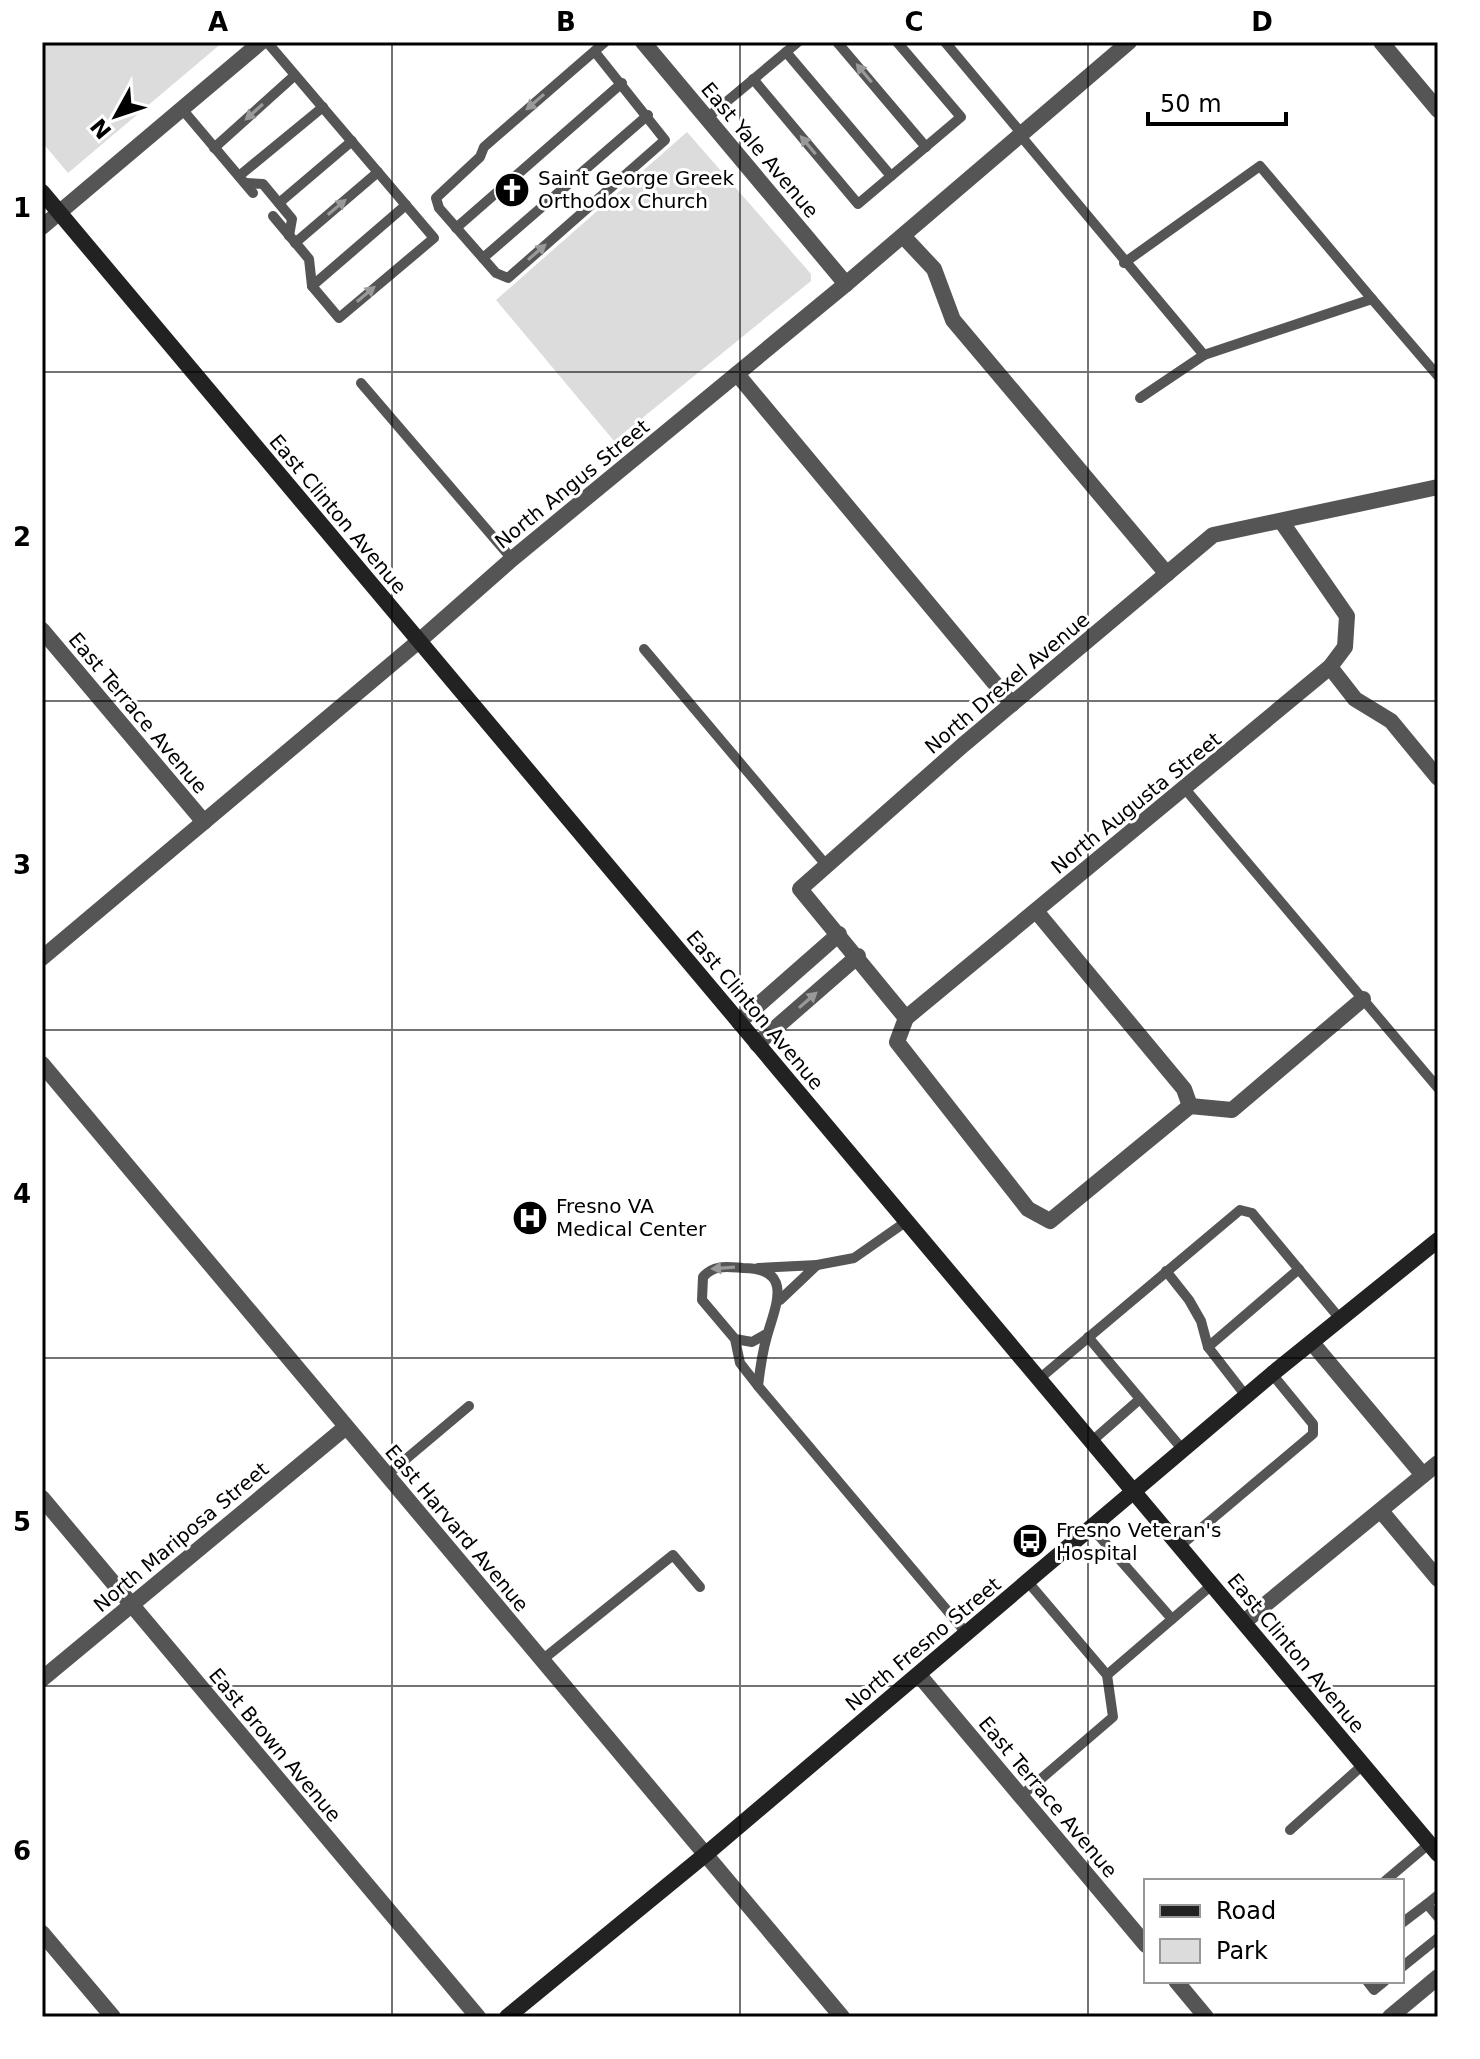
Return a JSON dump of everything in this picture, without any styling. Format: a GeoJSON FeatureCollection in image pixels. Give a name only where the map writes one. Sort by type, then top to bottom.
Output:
{"type":"FeatureCollection","features":[{"type":"Feature","properties":{"kind":"main road","name":"East Clinton Avenue"},"geometry":{"type":"LineString","coordinates":[[42,192],[1434,1848]]}},
{"type":"Feature","properties":{"kind":"main road","name":"North Fresno Street"},"geometry":{"type":"LineString","coordinates":[[507,2017],[919,1675],[1272,1374],[1313,1344],[1438,1240]]}},
{"type":"Feature","properties":{"kind":"street"},"geometry":{"type":"LineString","coordinates":[[42,227],[261,42]]}},
{"type":"Feature","properties":{"kind":"street","name":"East Yale Avenue"},"geometry":{"type":"LineString","coordinates":[[643,42],[846,284]]}},
{"type":"Feature","properties":{"kind":"street","name":"North Angus Street"},"geometry":{"type":"LineString","coordinates":[[42,958],[512,559],[903,236],[1129,42]]}},
{"type":"Feature","properties":{"kind":"street"},"geometry":{"type":"LineString","coordinates":[[1381,42],[1438,110]]}},
{"type":"Feature","properties":{"kind":"street"},"geometry":{"type":"LineString","coordinates":[[903,236],[934,269],[953,320],[1167,574]]}},
{"type":"Feature","properties":{"kind":"street"},"geometry":{"type":"LineString","coordinates":[[737,374],[1012,704]]}},
{"type":"Feature","properties":{"kind":"street","name":"North Drexel Avenue"},"geometry":{"type":"LineString","coordinates":[[839,934],[800,889],[1012,704],[1213,535],[1438,487]]}},
{"type":"Feature","properties":{"kind":"street"},"geometry":{"type":"LineString","coordinates":[[1281,521],[1347,616],[1345,647],[1330,667],[1355,699],[1391,721],[1438,778]]}},
{"type":"Feature","properties":{"kind":"street","name":"East Terrace Avenue"},"geometry":{"type":"LineString","coordinates":[[42,630],[204,822]]}},
{"type":"Feature","properties":{"kind":"street","name":"North Augusta Street"},"geometry":{"type":"LineString","coordinates":[[906,1018],[1186,790],[1330,667]]}},
{"type":"Feature","properties":{"kind":"street"},"geometry":{"type":"LineString","coordinates":[[1036,911],[1184,1089],[1190,1106]]}},
{"type":"Feature","properties":{"kind":"street"},"geometry":{"type":"LineString","coordinates":[[739,1022],[839,934],[906,1018],[897,1042],[1028,1209],[1050,1221],[1190,1106],[1232,1110],[1363,999]]}},
{"type":"Feature","properties":{"kind":"street"},"geometry":{"type":"LineString","coordinates":[[757,1044],[858,956]]}},
{"type":"Feature","properties":{"kind":"street","name":"East Harvard Avenue"},"geometry":{"type":"LineString","coordinates":[[42,1064],[842,2017]]}},
{"type":"Feature","properties":{"kind":"street"},"geometry":{"type":"LineString","coordinates":[[1313,1344],[1423,1475]]}},
{"type":"Feature","properties":{"kind":"street","name":"North Mariposa Street"},"geometry":{"type":"LineString","coordinates":[[42,1679],[346,1427]]}},
{"type":"Feature","properties":{"kind":"street"},"geometry":{"type":"LineString","coordinates":[[1244,1622],[1438,1463]]}},
{"type":"Feature","properties":{"kind":"street","name":"East Brown Avenue"},"geometry":{"type":"LineString","coordinates":[[42,1498],[478,2017]]}},
{"type":"Feature","properties":{"kind":"street"},"geometry":{"type":"LineString","coordinates":[[1381,1511],[1438,1579]]}},
{"type":"Feature","properties":{"kind":"street","name":"East Terrace Avenue"},"geometry":{"type":"LineString","coordinates":[[919,1675],[1144,1943]]}},
{"type":"Feature","properties":{"kind":"street"},"geometry":{"type":"LineString","coordinates":[[42,1933],[113,2017]]}},
{"type":"Feature","properties":{"kind":"street"},"geometry":{"type":"LineString","coordinates":[[1390,2017],[1438,1977]]}},
{"type":"Feature","properties":{"kind":"street"},"geometry":{"type":"LineString","coordinates":[[1178,1983],[1206,2017]]}},
{"type":"Feature","properties":{"kind":"lane"},"geometry":{"type":"LineString","coordinates":[[267,42],[434,238],[339,318],[312,286],[309,259],[273,216]]}},
{"type":"Feature","properties":{"kind":"lane"},"geometry":{"type":"LineString","coordinates":[[595,52],[665,140],[508,278],[496,273],[439,208],[436,198],[480,157],[484,147],[605,42]]}},
{"type":"Feature","properties":{"kind":"lane"},"geometry":{"type":"LineString","coordinates":[[707,118],[798,42]]}},
{"type":"Feature","properties":{"kind":"lane"},"geometry":{"type":"LineString","coordinates":[[837,42],[926,147]]}},
{"type":"Feature","properties":{"kind":"lane"},"geometry":{"type":"LineString","coordinates":[[753,79],[858,204],[961,117],[897,42]]}},
{"type":"Feature","properties":{"kind":"lane"},"geometry":{"type":"LineString","coordinates":[[945,42],[1124,263],[1204,355]]}},
{"type":"Feature","properties":{"kind":"lane"},"geometry":{"type":"LineString","coordinates":[[786,52],[891,176]]}},
{"type":"Feature","properties":{"kind":"lane"},"geometry":{"type":"LineString","coordinates":[[214,148],[294,76]]}},
{"type":"Feature","properties":{"kind":"lane"},"geometry":{"type":"LineString","coordinates":[[456,228],[622,83]]}},
{"type":"Feature","properties":{"kind":"lane"},"geometry":{"type":"LineString","coordinates":[[242,180],[323,107]]}},
{"type":"Feature","properties":{"kind":"lane"},"geometry":{"type":"LineString","coordinates":[[182,109],[253,193]]}},
{"type":"Feature","properties":{"kind":"lane"},"geometry":{"type":"LineString","coordinates":[[483,258],[648,115]]}},
{"type":"Feature","properties":{"kind":"lane"},"geometry":{"type":"LineString","coordinates":[[279,203],[352,141]]}},
{"type":"Feature","properties":{"kind":"lane"},"geometry":{"type":"LineString","coordinates":[[1124,263],[1260,166],[1438,376]]}},
{"type":"Feature","properties":{"kind":"lane"},"geometry":{"type":"LineString","coordinates":[[292,239],[378,172]]}},
{"type":"Feature","properties":{"kind":"lane"},"geometry":{"type":"LineString","coordinates":[[242,180],[263,184],[292,219],[292,239]]}},
{"type":"Feature","properties":{"kind":"lane"},"geometry":{"type":"LineString","coordinates":[[312,286],[406,205]]}},
{"type":"Feature","properties":{"kind":"lane"},"geometry":{"type":"LineString","coordinates":[[1140,398],[1204,355],[1372,299]]}},
{"type":"Feature","properties":{"kind":"lane"},"geometry":{"type":"LineString","coordinates":[[361,383],[512,559]]}},
{"type":"Feature","properties":{"kind":"lane"},"geometry":{"type":"LineString","coordinates":[[644,649],[827,866]]}},
{"type":"Feature","properties":{"kind":"lane"},"geometry":{"type":"LineString","coordinates":[[1186,790],[1438,1088]]}},
{"type":"Feature","properties":{"kind":"lane"},"geometry":{"type":"LineString","coordinates":[[1039,1379],[1240,1210],[1252,1213],[1341,1320]]}},
{"type":"Feature","properties":{"kind":"lane"},"geometry":{"type":"LineString","coordinates":[[907,1221],[854,1258],[817,1265],[718,1267],[703,1277],[702,1300],[735,1339],[740,1363],[758,1386],[967,1634]]}},
{"type":"Feature","properties":{"kind":"lane"},"geometry":{"type":"LineString","coordinates":[[758,1386],[768,1333],[780,1300],[817,1265]]}},
{"type":"Feature","properties":{"kind":"lane"},"geometry":{"type":"LineString","coordinates":[[757,1268],[773,1280],[780,1300]]}},
{"type":"Feature","properties":{"kind":"lane"},"geometry":{"type":"LineString","coordinates":[[1208,1347],[1299,1269]]}},
{"type":"Feature","properties":{"kind":"lane"},"geometry":{"type":"LineString","coordinates":[[1166,1271],[1201,1321],[1208,1347],[1246,1396]]}},
{"type":"Feature","properties":{"kind":"lane"},"geometry":{"type":"LineString","coordinates":[[735,1339],[752,1342],[768,1333]]}},
{"type":"Feature","properties":{"kind":"lane"},"geometry":{"type":"LineString","coordinates":[[1088,1337],[1183,1450]]}},
{"type":"Feature","properties":{"kind":"lane"},"geometry":{"type":"LineString","coordinates":[[1180,1546],[1313,1434],[1313,1424],[1272,1374]]}},
{"type":"Feature","properties":{"kind":"lane"},"geometry":{"type":"LineString","coordinates":[[1092,1441],[1140,1399]]}},
{"type":"Feature","properties":{"kind":"lane"},"geometry":{"type":"LineString","coordinates":[[387,1475],[469,1406]]}},
{"type":"Feature","properties":{"kind":"lane"},"geometry":{"type":"LineString","coordinates":[[1092,1528],[1172,1619]]}},
{"type":"Feature","properties":{"kind":"lane"},"geometry":{"type":"LineString","coordinates":[[542,1660],[673,1555],[700,1587]]}},
{"type":"Feature","properties":{"kind":"lane"},"geometry":{"type":"LineString","coordinates":[[1021,1796],[1113,1717],[1107,1675],[1028,1582]]}},
{"type":"Feature","properties":{"kind":"lane"},"geometry":{"type":"LineString","coordinates":[[1107,1675],[1213,1584]]}},
{"type":"Feature","properties":{"kind":"lane"},"geometry":{"type":"LineString","coordinates":[[1290,1830],[1364,1764]]}},
{"type":"Feature","properties":{"kind":"lane"},"geometry":{"type":"LineString","coordinates":[[1388,1879],[1434,1848]]}},
{"type":"Feature","properties":{"kind":"lane"},"geometry":{"type":"LineString","coordinates":[[1404,1921],[1438,1895]]}},
{"type":"Feature","properties":{"kind":"lane"},"geometry":{"type":"LineString","coordinates":[[1427,1904],[1438,1917]]}},
{"type":"Feature","properties":{"kind":"lane"},"geometry":{"type":"LineString","coordinates":[[1404,1965],[1438,1938]]}},
{"type":"Feature","properties":{"kind":"green space"},"geometry":{"type":"Polygon","coordinates":[[[42,42],[223,42],[68,173],[42,142],[42,42]]]}},
{"type":"Feature","properties":{"kind":"green space"},"geometry":{"type":"Polygon","coordinates":[[[687,132],[811,274],[811,281],[614,441],[496,300],[687,132]]]}},
{"type":"Feature","properties":{"kind":"place","name":"Saint George Greek Orthodox Church"},"geometry":{"type":"Point","coordinates":[512,190]}},
{"type":"Feature","properties":{"kind":"place","name":"Fresno VA Medical Center"},"geometry":{"type":"Point","coordinates":[530,1218]}},
{"type":"Feature","properties":{"kind":"place","name":"Fresno Veteran's Hospital"},"geometry":{"type":"Point","coordinates":[1030,1541]}}]}
